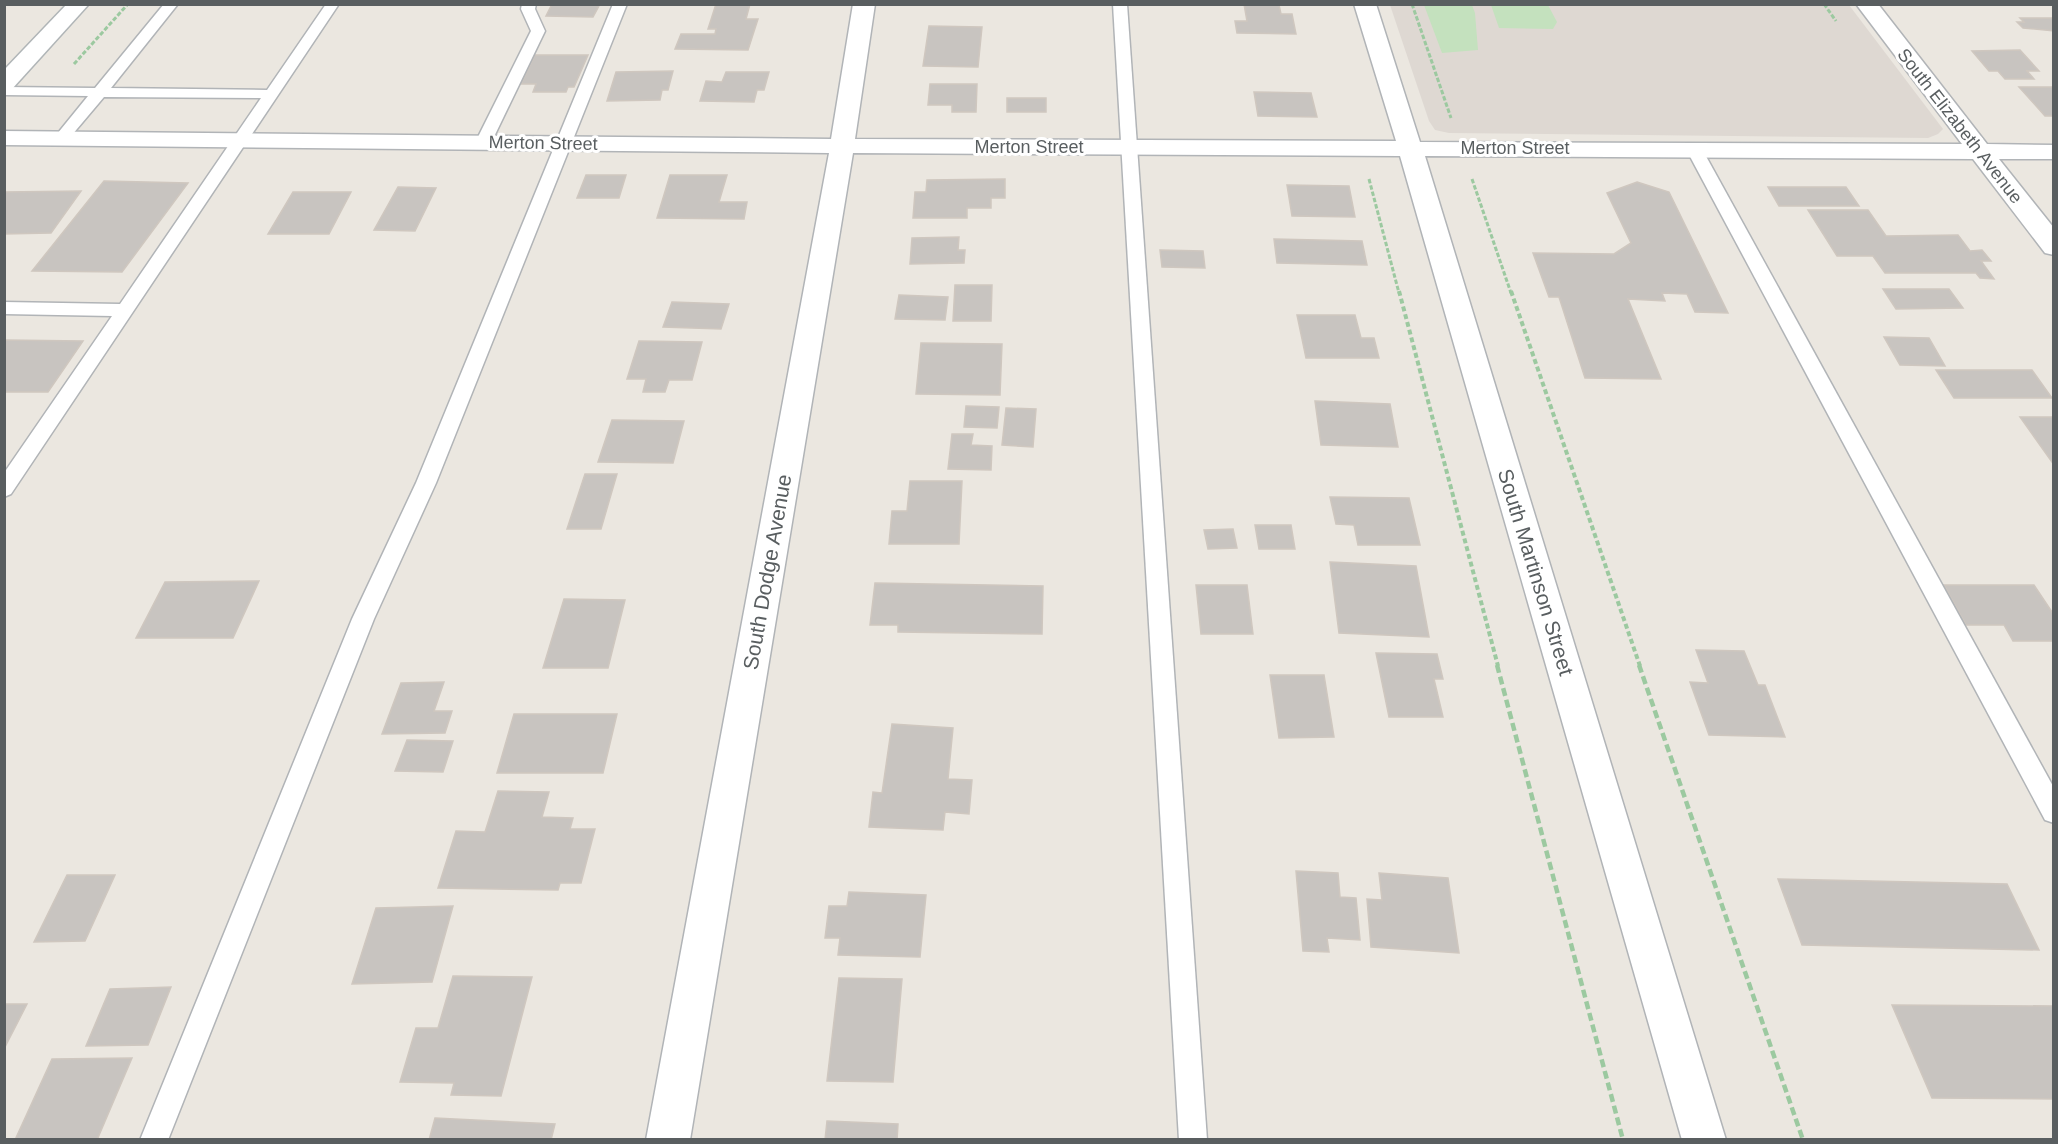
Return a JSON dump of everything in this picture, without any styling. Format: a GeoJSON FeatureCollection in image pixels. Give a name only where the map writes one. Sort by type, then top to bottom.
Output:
{"type":"FeatureCollection","features":[{"type":"Feature","properties":{"kind":"street"},"geometry":{"type":"LineString","coordinates":[[4,84],[79,4]]}},
{"type":"Feature","properties":{"kind":"street","name":"South Dodge Avenue"},"geometry":{"type":"LineString","coordinates":[[668,1140],[842,147],[864,4]]}},
{"type":"Feature","properties":{"kind":"street","name":"South Martinson Street"},"geometry":{"type":"LineString","coordinates":[[1365,4],[1410,148],[1704,1140]]}},
{"type":"Feature","properties":{"kind":"street","name":"South Elizabeth Avenue"},"geometry":{"type":"LineString","coordinates":[[1866,4],[2054,247]]}},
{"type":"Feature","properties":{"kind":"street","name":"Merton Street"},"geometry":{"type":"LineString","coordinates":[[4,138],[842,147],[2054,152]]}},
{"type":"Feature","properties":{"kind":"lane"},"geometry":{"type":"LineString","coordinates":[[62,139],[172,4]]}},
{"type":"Feature","properties":{"kind":"lane"},"geometry":{"type":"LineString","coordinates":[[4,489],[333,4]]}},
{"type":"Feature","properties":{"kind":"lane"},"geometry":{"type":"LineString","coordinates":[[483,143],[538,31],[528,9],[529,4]]}},
{"type":"Feature","properties":{"kind":"lane"},"geometry":{"type":"LineString","coordinates":[[154,1140],[363,620],[426,483],[566,144],[620,4]]}},
{"type":"Feature","properties":{"kind":"lane"},"geometry":{"type":"LineString","coordinates":[[1120,4],[1193,1140]]}},
{"type":"Feature","properties":{"kind":"lane"},"geometry":{"type":"LineString","coordinates":[[4,91],[272,94]]}},
{"type":"Feature","properties":{"kind":"lane"},"geometry":{"type":"LineString","coordinates":[[1694,149],[2054,812]]}},
{"type":"Feature","properties":{"kind":"lane"},"geometry":{"type":"LineString","coordinates":[[4,308],[124,310]]}},
{"type":"Feature","properties":{"kind":"path"},"geometry":{"type":"LineString","coordinates":[[1412,4],[1803,1140]]}},
{"type":"Feature","properties":{"kind":"path"},"geometry":{"type":"LineString","coordinates":[[1361,148],[1623,1140]]}},
{"type":"Feature","properties":{"kind":"shaded area"},"geometry":{"type":"Polygon","coordinates":[[[1390,5],[1849,5],[1943,129],[1928,138],[1449,133],[1435,130],[1429,121],[1390,5]]]}},
{"type":"Feature","properties":{"kind":"green space"},"geometry":{"type":"Polygon","coordinates":[[[1424,5],[1472,5],[1475,13],[1478,50],[1442,53],[1424,5]]]}},
{"type":"Feature","properties":{"kind":"green space"},"geometry":{"type":"Polygon","coordinates":[[[1491,5],[1548,5],[1557,22],[1553,29],[1499,28],[1491,5]]]}},
{"type":"Feature","properties":{"kind":"building"},"geometry":{"type":"Polygon","coordinates":[[[552,4],[600,4],[593,17],[546,16],[552,4]]]}},
{"type":"Feature","properties":{"kind":"building"},"geometry":{"type":"Polygon","coordinates":[[[716,4],[750,4],[746,19],[758,19],[748,50],[675,49],[681,34],[715,34],[716,29],[708,29],[716,4]]]}},
{"type":"Feature","properties":{"kind":"building"},"geometry":{"type":"Polygon","coordinates":[[[1244,4],[1279,5],[1281,14],[1292,14],[1296,34],[1237,33],[1235,21],[1247,21],[1244,4]]]}},
{"type":"Feature","properties":{"kind":"building"},"geometry":{"type":"Polygon","coordinates":[[[2020,18],[2053,18],[2054,31],[2023,28],[2017,22],[2024,22],[2020,18]]]}},
{"type":"Feature","properties":{"kind":"building"},"geometry":{"type":"Polygon","coordinates":[[[929,26],[982,27],[978,67],[923,66],[929,26]]]}},
{"type":"Feature","properties":{"kind":"building"},"geometry":{"type":"Polygon","coordinates":[[[2020,50],[2039,71],[2027,71],[2034,79],[2005,79],[1998,71],[1989,71],[1972,51],[2020,50]]]}},
{"type":"Feature","properties":{"kind":"building"},"geometry":{"type":"Polygon","coordinates":[[[535,55],[588,55],[574,87],[568,87],[566,92],[533,92],[536,84],[521,84],[535,55]]]}},
{"type":"Feature","properties":{"kind":"building"},"geometry":{"type":"Polygon","coordinates":[[[673,71],[668,90],[662,90],[660,100],[607,101],[616,72],[673,71]]]}},
{"type":"Feature","properties":{"kind":"building"},"geometry":{"type":"Polygon","coordinates":[[[726,72],[769,72],[764,90],[757,90],[754,102],[700,101],[706,81],[722,82],[726,72]]]}},
{"type":"Feature","properties":{"kind":"building"},"geometry":{"type":"Polygon","coordinates":[[[930,84],[977,84],[976,112],[952,112],[952,105],[928,105],[930,84]]]}},
{"type":"Feature","properties":{"kind":"building"},"geometry":{"type":"Polygon","coordinates":[[[2019,87],[2054,87],[2054,116],[2045,116],[2019,87]]]}},
{"type":"Feature","properties":{"kind":"building"},"geometry":{"type":"Polygon","coordinates":[[[1254,92],[1311,93],[1317,117],[1258,116],[1254,92]]]}},
{"type":"Feature","properties":{"kind":"building"},"geometry":{"type":"Polygon","coordinates":[[[1007,98],[1046,98],[1046,112],[1007,112],[1007,98]]]}},
{"type":"Feature","properties":{"kind":"building"},"geometry":{"type":"Polygon","coordinates":[[[586,175],[626,175],[619,198],[577,198],[586,175]]]}},
{"type":"Feature","properties":{"kind":"building"},"geometry":{"type":"Polygon","coordinates":[[[670,175],[727,175],[719,202],[747,202],[744,219],[657,218],[670,175]]]}},
{"type":"Feature","properties":{"kind":"building"},"geometry":{"type":"Polygon","coordinates":[[[1005,179],[1005,198],[991,198],[991,208],[967,208],[967,218],[913,218],[915,192],[926,192],[927,180],[1005,179]]]}},
{"type":"Feature","properties":{"kind":"building"},"geometry":{"type":"Polygon","coordinates":[[[104,181],[188,183],[122,272],[32,271],[104,181]]]}},
{"type":"Feature","properties":{"kind":"building"},"geometry":{"type":"Polygon","coordinates":[[[1637,182],[1669,192],[1728,313],[1695,312],[1687,294],[1662,293],[1665,301],[1628,299],[1661,379],[1585,378],[1559,297],[1549,297],[1533,253],[1614,254],[1631,243],[1607,193],[1637,182]]]}},
{"type":"Feature","properties":{"kind":"building"},"geometry":{"type":"Polygon","coordinates":[[[1287,185],[1349,186],[1355,217],[1292,216],[1287,185]]]}},
{"type":"Feature","properties":{"kind":"building"},"geometry":{"type":"Polygon","coordinates":[[[398,187],[436,188],[415,231],[374,230],[398,187]]]}},
{"type":"Feature","properties":{"kind":"building"},"geometry":{"type":"Polygon","coordinates":[[[1768,187],[1846,187],[1859,206],[1779,206],[1768,187]]]}},
{"type":"Feature","properties":{"kind":"building"},"geometry":{"type":"Polygon","coordinates":[[[81,191],[51,233],[4,234],[4,192],[81,191]]]}},
{"type":"Feature","properties":{"kind":"building"},"geometry":{"type":"Polygon","coordinates":[[[293,192],[351,192],[329,234],[268,234],[293,192]]]}},
{"type":"Feature","properties":{"kind":"building"},"geometry":{"type":"Polygon","coordinates":[[[1808,210],[1868,210],[1886,236],[1958,235],[1970,251],[1982,250],[1991,261],[1981,261],[1994,279],[1980,278],[1976,273],[1885,273],[1873,256],[1837,256],[1808,210]]]}},
{"type":"Feature","properties":{"kind":"building"},"geometry":{"type":"Polygon","coordinates":[[[959,237],[958,250],[965,250],[964,263],[910,264],[912,238],[959,237]]]}},
{"type":"Feature","properties":{"kind":"building"},"geometry":{"type":"Polygon","coordinates":[[[1274,239],[1362,241],[1367,265],[1277,263],[1274,239]]]}},
{"type":"Feature","properties":{"kind":"building"},"geometry":{"type":"Polygon","coordinates":[[[1160,250],[1203,251],[1205,268],[1162,267],[1160,250]]]}},
{"type":"Feature","properties":{"kind":"building"},"geometry":{"type":"Polygon","coordinates":[[[955,285],[992,285],[991,321],[953,321],[955,285]]]}},
{"type":"Feature","properties":{"kind":"building"},"geometry":{"type":"Polygon","coordinates":[[[1883,289],[1949,289],[1963,308],[1896,309],[1883,289]]]}},
{"type":"Feature","properties":{"kind":"building"},"geometry":{"type":"Polygon","coordinates":[[[899,295],[948,297],[945,320],[895,319],[899,295]]]}},
{"type":"Feature","properties":{"kind":"building"},"geometry":{"type":"Polygon","coordinates":[[[672,302],[729,304],[721,329],[663,327],[672,302]]]}},
{"type":"Feature","properties":{"kind":"building"},"geometry":{"type":"Polygon","coordinates":[[[1297,315],[1355,315],[1361,338],[1374,338],[1379,358],[1306,358],[1297,315]]]}},
{"type":"Feature","properties":{"kind":"building"},"geometry":{"type":"Polygon","coordinates":[[[1884,337],[1929,338],[1945,366],[1900,365],[1884,337]]]}},
{"type":"Feature","properties":{"kind":"building"},"geometry":{"type":"Polygon","coordinates":[[[4,340],[83,341],[48,392],[4,392],[4,340]]]}},
{"type":"Feature","properties":{"kind":"building"},"geometry":{"type":"Polygon","coordinates":[[[639,341],[702,342],[692,380],[669,380],[665,392],[643,392],[646,379],[627,379],[639,341]]]}},
{"type":"Feature","properties":{"kind":"building"},"geometry":{"type":"Polygon","coordinates":[[[921,343],[1002,344],[1000,395],[916,394],[921,343]]]}},
{"type":"Feature","properties":{"kind":"building"},"geometry":{"type":"Polygon","coordinates":[[[1936,370],[2032,370],[2052,398],[1954,398],[1936,370]]]}},
{"type":"Feature","properties":{"kind":"building"},"geometry":{"type":"Polygon","coordinates":[[[1315,401],[1390,404],[1398,447],[1321,445],[1315,401]]]}},
{"type":"Feature","properties":{"kind":"building"},"geometry":{"type":"Polygon","coordinates":[[[966,406],[999,407],[997,428],[964,427],[966,406]]]}},
{"type":"Feature","properties":{"kind":"building"},"geometry":{"type":"Polygon","coordinates":[[[1006,408],[1036,409],[1033,447],[1002,445],[1006,408]]]}},
{"type":"Feature","properties":{"kind":"building"},"geometry":{"type":"Polygon","coordinates":[[[2020,417],[2054,417],[2054,465],[2020,417]]]}},
{"type":"Feature","properties":{"kind":"building"},"geometry":{"type":"Polygon","coordinates":[[[612,420],[684,421],[673,463],[598,462],[612,420]]]}},
{"type":"Feature","properties":{"kind":"building"},"geometry":{"type":"Polygon","coordinates":[[[952,434],[973,434],[971,445],[992,446],[991,470],[948,469],[952,434]]]}},
{"type":"Feature","properties":{"kind":"building"},"geometry":{"type":"Polygon","coordinates":[[[585,474],[617,474],[601,529],[567,529],[585,474]]]}},
{"type":"Feature","properties":{"kind":"building"},"geometry":{"type":"Polygon","coordinates":[[[910,481],[962,481],[959,544],[889,544],[892,511],[907,511],[910,481]]]}},
{"type":"Feature","properties":{"kind":"building"},"geometry":{"type":"Polygon","coordinates":[[[1330,497],[1409,498],[1420,545],[1358,545],[1354,525],[1336,524],[1330,497]]]}},
{"type":"Feature","properties":{"kind":"building"},"geometry":{"type":"Polygon","coordinates":[[[1255,525],[1291,525],[1295,549],[1259,549],[1255,525]]]}},
{"type":"Feature","properties":{"kind":"building"},"geometry":{"type":"Polygon","coordinates":[[[1233,529],[1237,548],[1208,549],[1204,530],[1233,529]]]}},
{"type":"Feature","properties":{"kind":"building"},"geometry":{"type":"Polygon","coordinates":[[[1330,562],[1416,566],[1429,637],[1339,633],[1330,562]]]}},
{"type":"Feature","properties":{"kind":"building"},"geometry":{"type":"Polygon","coordinates":[[[259,581],[233,638],[136,638],[165,582],[259,581]]]}},
{"type":"Feature","properties":{"kind":"building"},"geometry":{"type":"Polygon","coordinates":[[[875,583],[1043,586],[1042,634],[898,632],[898,625],[870,625],[875,583]]]}},
{"type":"Feature","properties":{"kind":"building"},"geometry":{"type":"Polygon","coordinates":[[[1196,585],[1247,585],[1253,634],[1201,634],[1196,585]]]}},
{"type":"Feature","properties":{"kind":"building"},"geometry":{"type":"Polygon","coordinates":[[[1944,585],[2034,585],[2054,615],[2054,641],[2013,641],[2004,625],[1966,625],[1944,585]]]}},
{"type":"Feature","properties":{"kind":"building"},"geometry":{"type":"Polygon","coordinates":[[[564,599],[625,600],[608,668],[543,668],[564,599]]]}},
{"type":"Feature","properties":{"kind":"building"},"geometry":{"type":"Polygon","coordinates":[[[1696,650],[1744,651],[1758,685],[1765,685],[1785,737],[1709,735],[1690,682],[1708,683],[1696,650]]]}},
{"type":"Feature","properties":{"kind":"building"},"geometry":{"type":"Polygon","coordinates":[[[1376,653],[1437,654],[1443,679],[1434,679],[1443,717],[1389,717],[1376,653]]]}},
{"type":"Feature","properties":{"kind":"building"},"geometry":{"type":"Polygon","coordinates":[[[1270,675],[1324,675],[1334,737],[1279,738],[1270,675]]]}},
{"type":"Feature","properties":{"kind":"building"},"geometry":{"type":"Polygon","coordinates":[[[444,682],[434,711],[452,711],[445,733],[382,734],[401,683],[444,682]]]}},
{"type":"Feature","properties":{"kind":"building"},"geometry":{"type":"Polygon","coordinates":[[[514,714],[617,714],[603,773],[497,773],[514,714]]]}},
{"type":"Feature","properties":{"kind":"building"},"geometry":{"type":"Polygon","coordinates":[[[892,724],[953,728],[948,779],[972,780],[969,814],[945,812],[943,830],[869,827],[873,792],[882,793],[892,724]]]}},
{"type":"Feature","properties":{"kind":"building"},"geometry":{"type":"Polygon","coordinates":[[[407,740],[453,741],[443,772],[395,771],[407,740]]]}},
{"type":"Feature","properties":{"kind":"building"},"geometry":{"type":"Polygon","coordinates":[[[498,791],[549,792],[542,817],[573,818],[570,829],[595,829],[581,883],[560,883],[558,890],[438,888],[456,831],[485,832],[498,791]]]}},
{"type":"Feature","properties":{"kind":"building"},"geometry":{"type":"Polygon","coordinates":[[[1296,871],[1338,873],[1340,897],[1356,898],[1360,940],[1327,938],[1329,952],[1303,951],[1296,871]]]}},
{"type":"Feature","properties":{"kind":"building"},"geometry":{"type":"Polygon","coordinates":[[[1379,873],[1448,878],[1459,953],[1371,947],[1367,899],[1382,900],[1379,873]]]}},
{"type":"Feature","properties":{"kind":"building"},"geometry":{"type":"Polygon","coordinates":[[[67,875],[115,875],[85,941],[34,942],[67,875]]]}},
{"type":"Feature","properties":{"kind":"building"},"geometry":{"type":"Polygon","coordinates":[[[1778,879],[2007,884],[2039,950],[1802,945],[1778,879]]]}},
{"type":"Feature","properties":{"kind":"building"},"geometry":{"type":"Polygon","coordinates":[[[849,892],[926,895],[920,957],[838,955],[840,938],[825,938],[829,906],[847,906],[849,892]]]}},
{"type":"Feature","properties":{"kind":"building"},"geometry":{"type":"Polygon","coordinates":[[[453,906],[432,982],[352,984],[376,908],[453,906]]]}},
{"type":"Feature","properties":{"kind":"building"},"geometry":{"type":"Polygon","coordinates":[[[453,976],[532,977],[501,1096],[451,1095],[454,1083],[400,1082],[416,1028],[438,1028],[453,976]]]}},
{"type":"Feature","properties":{"kind":"building"},"geometry":{"type":"Polygon","coordinates":[[[839,978],[902,979],[893,1082],[827,1081],[839,978]]]}},
{"type":"Feature","properties":{"kind":"building"},"geometry":{"type":"Polygon","coordinates":[[[171,987],[148,1045],[86,1046],[110,989],[171,987]]]}},
{"type":"Feature","properties":{"kind":"building"},"geometry":{"type":"Polygon","coordinates":[[[4,1004],[27,1004],[4,1049],[4,1004]]]}},
{"type":"Feature","properties":{"kind":"building"},"geometry":{"type":"Polygon","coordinates":[[[1892,1005],[2054,1006],[2054,1099],[1932,1098],[1892,1005]]]}},
{"type":"Feature","properties":{"kind":"building"},"geometry":{"type":"Polygon","coordinates":[[[132,1058],[97,1140],[15,1140],[52,1059],[132,1058]]]}},
{"type":"Feature","properties":{"kind":"building"},"geometry":{"type":"Polygon","coordinates":[[[435,1118],[555,1124],[551,1140],[429,1140],[435,1118]]]}},
{"type":"Feature","properties":{"kind":"building"},"geometry":{"type":"Polygon","coordinates":[[[827,1121],[898,1124],[897,1140],[825,1140],[827,1121]]]}}]}
